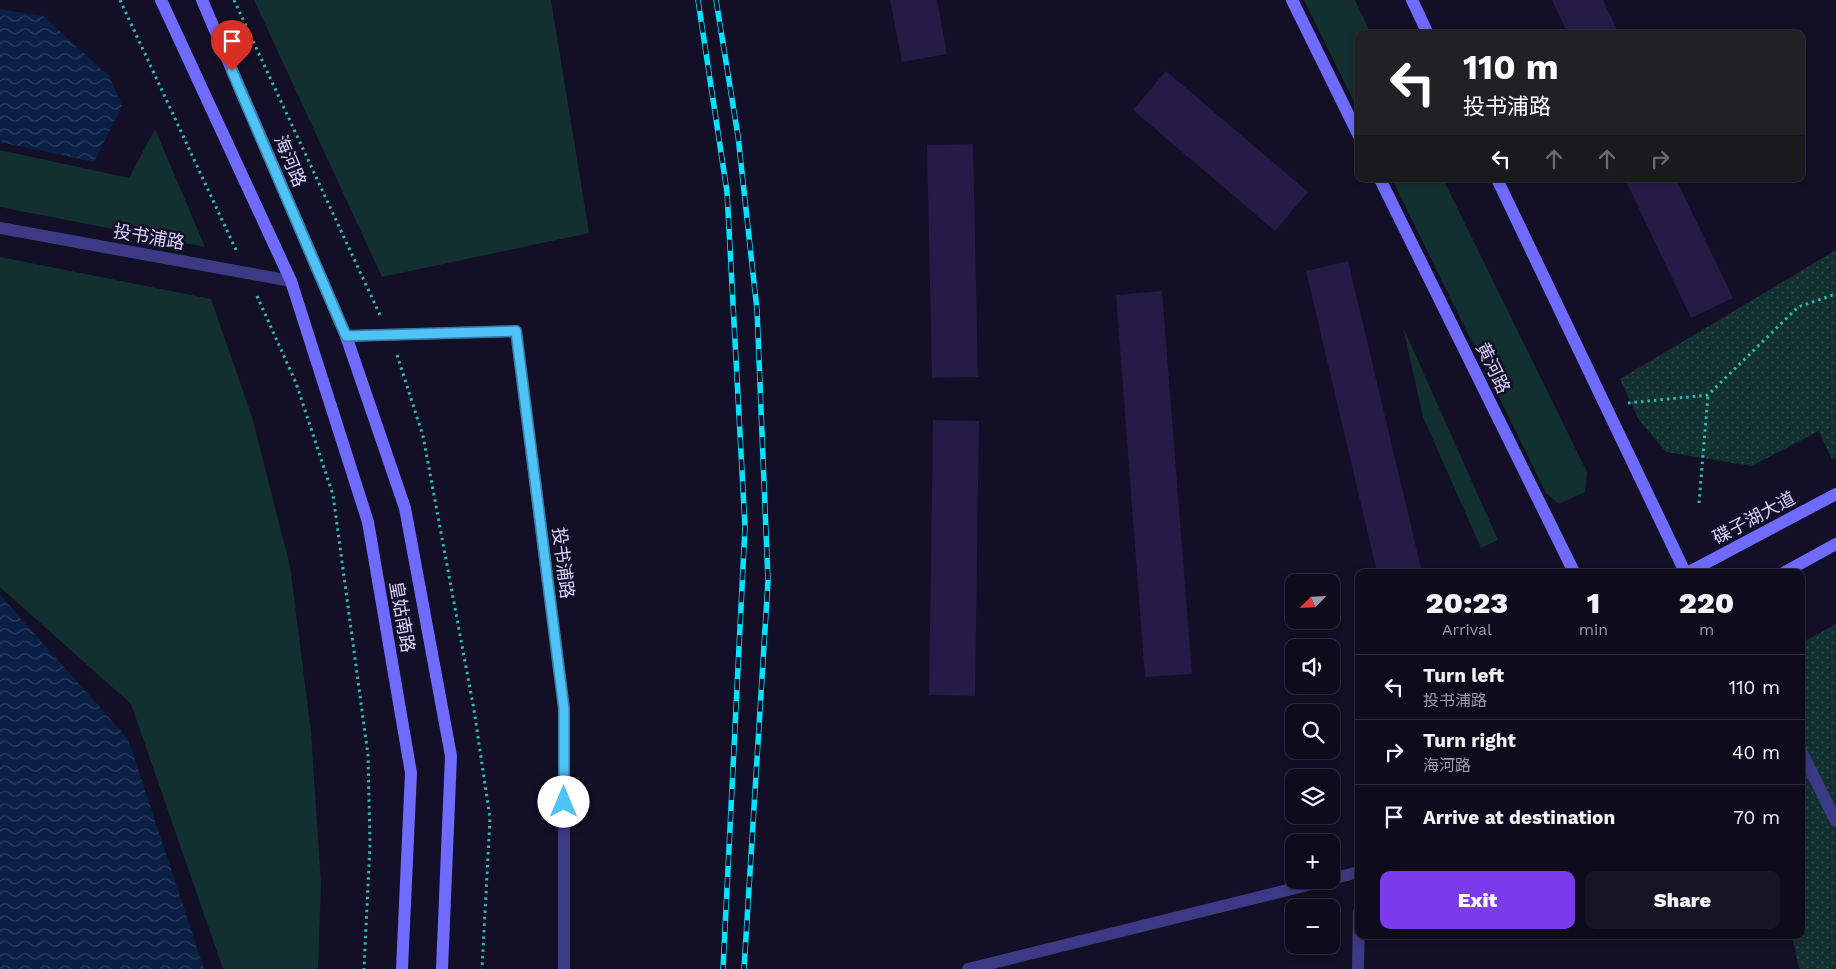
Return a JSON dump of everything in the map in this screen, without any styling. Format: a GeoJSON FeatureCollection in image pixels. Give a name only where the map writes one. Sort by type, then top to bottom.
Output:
{"type":"FeatureCollection","features":[{"type":"Feature","properties":{"kind":"street"},"geometry":{"type":"LineString","coordinates":[[161,0],[291,281]]}},
{"type":"Feature","properties":{"kind":"street","name":"海河路"},"geometry":{"type":"LineString","coordinates":[[202,0],[346,336]]}},
{"type":"Feature","properties":{"kind":"street"},"geometry":{"type":"LineString","coordinates":[[1292,0],[1355,128]]}},
{"type":"Feature","properties":{"kind":"street"},"geometry":{"type":"LineString","coordinates":[[1412,0],[1426,30]]}},
{"type":"Feature","properties":{"kind":"street","name":"黄河路"},"geometry":{"type":"LineString","coordinates":[[1381,182],[1573,569]]}},
{"type":"Feature","properties":{"kind":"street"},"geometry":{"type":"LineString","coordinates":[[1498,182],[1686,569]]}},
{"type":"Feature","properties":{"kind":"street","name":"投书浦路"},"geometry":{"type":"LineString","coordinates":[[0,228],[291,281]]}},
{"type":"Feature","properties":{"kind":"street","name":"皇姑南路"},"geometry":{"type":"LineString","coordinates":[[291,281],[368,522],[411,772],[402,969]]}},
{"type":"Feature","properties":{"kind":"street","name":"投书浦路"},"geometry":{"type":"LineString","coordinates":[[346,336],[516,331],[564,709],[564,969]]}},
{"type":"Feature","properties":{"kind":"street","name":"皇姑南路"},"geometry":{"type":"LineString","coordinates":[[346,336],[404,508],[451,756],[442,969]]}},
{"type":"Feature","properties":{"kind":"street","name":"碟子湖大道"},"geometry":{"type":"LineString","coordinates":[[1693,569],[1836,494]]}},
{"type":"Feature","properties":{"kind":"street"},"geometry":{"type":"LineString","coordinates":[[1790,569],[1836,544]]}},
{"type":"Feature","properties":{"kind":"street"},"geometry":{"type":"LineString","coordinates":[[1805,759],[1836,821]]}},
{"type":"Feature","properties":{"kind":"street"},"geometry":{"type":"LineString","coordinates":[[1340,877],[1355,873]]}},
{"type":"Feature","properties":{"kind":"street"},"geometry":{"type":"LineString","coordinates":[[968,969],[1293,889]]}},
{"type":"Feature","properties":{"kind":"street"},"geometry":{"type":"LineString","coordinates":[[1358,969],[1359,939]]}},
{"type":"Feature","properties":{"kind":"path"},"geometry":{"type":"LineString","coordinates":[[120,0],[296,383],[333,495],[368,755],[370,844],[364,969]]}},
{"type":"Feature","properties":{"kind":"path"},"geometry":{"type":"LineString","coordinates":[[1605,405],[1708,395],[1798,307],[1836,294]]}},
{"type":"Feature","properties":{"kind":"path"},"geometry":{"type":"LineString","coordinates":[[1699,503],[1708,395]]}},
{"type":"Feature","properties":{"kind":"green space"},"geometry":{"type":"Polygon","coordinates":[[[254,0],[551,0],[589,233],[382,277],[254,0]]]}},
{"type":"Feature","properties":{"kind":"green space"},"geometry":{"type":"Polygon","coordinates":[[[1304,0],[1355,0],[1369,30],[1355,30],[1355,104],[1304,0]]]}},
{"type":"Feature","properties":{"kind":"green space"},"geometry":{"type":"Polygon","coordinates":[[[155,129],[205,247],[0,207],[0,150],[129,178],[155,129]]]}},
{"type":"Feature","properties":{"kind":"green space"},"geometry":{"type":"Polygon","coordinates":[[[1393,182],[1444,182],[1587,472],[1585,492],[1559,504],[1546,493],[1393,182]]]}},
{"type":"Feature","properties":{"kind":"green space"},"geometry":{"type":"Polygon","coordinates":[[[1836,250],[1836,458],[1832,460],[1819,431],[1752,466],[1666,452],[1639,420],[1620,379],[1836,250]]]}},
{"type":"Feature","properties":{"kind":"green space"},"geometry":{"type":"Polygon","coordinates":[[[0,257],[211,299],[252,417],[290,566],[311,732],[321,883],[318,969],[223,969],[131,704],[0,587],[0,257]]]}},
{"type":"Feature","properties":{"kind":"green space"},"geometry":{"type":"Polygon","coordinates":[[[1403,327],[1498,540],[1481,548],[1423,417],[1403,327]]]}},
{"type":"Feature","properties":{"kind":"green space"},"geometry":{"type":"Polygon","coordinates":[[[1836,624],[1836,969],[1799,969],[1793,939],[1805,939],[1805,641],[1836,624]]]}},
{"type":"Feature","properties":{"kind":"water"},"geometry":{"type":"Polygon","coordinates":[[[0,9],[43,16],[109,76],[122,106],[94,162],[0,142],[0,9]]]}},
{"type":"Feature","properties":{"kind":"water"},"geometry":{"type":"Polygon","coordinates":[[[0,595],[128,739],[204,969],[0,969],[0,595]]]}},
{"type":"Feature","properties":{"kind":"building"},"geometry":{"type":"Polygon","coordinates":[[[890,0],[937,0],[947,54],[902,62],[890,0]]]}},
{"type":"Feature","properties":{"kind":"building"},"geometry":{"type":"Polygon","coordinates":[[[1552,0],[1603,0],[1617,30],[1566,30],[1552,0]]]}},
{"type":"Feature","properties":{"kind":"building"},"geometry":{"type":"Polygon","coordinates":[[[1166,71],[1308,192],[1275,231],[1133,110],[1166,71]]]}},
{"type":"Feature","properties":{"kind":"building"},"geometry":{"type":"Polygon","coordinates":[[[973,144],[978,377],[932,378],[927,145],[973,144]]]}},
{"type":"Feature","properties":{"kind":"building"},"geometry":{"type":"Polygon","coordinates":[[[1626,182],[1677,182],[1733,298],[1691,318],[1626,182]]]}},
{"type":"Feature","properties":{"kind":"building"},"geometry":{"type":"Polygon","coordinates":[[[1348,261],[1421,569],[1376,569],[1306,271],[1348,261]]]}},
{"type":"Feature","properties":{"kind":"building"},"geometry":{"type":"Polygon","coordinates":[[[1162,291],[1192,674],[1145,677],[1116,295],[1162,291]]]}},
{"type":"Feature","properties":{"kind":"building"},"geometry":{"type":"Polygon","coordinates":[[[933,420],[979,421],[975,696],[929,695],[933,420]]]}},
{"type":"Feature","properties":{"kind":"railway"},"geometry":{"type":"LineString","coordinates":[[698,0],[727,192],[745,527],[723,969]]}},
{"type":"Feature","properties":{"kind":"railway"},"geometry":{"type":"LineString","coordinates":[[716,0],[738,136],[757,310],[768,581],[744,969]]}},
{"type":"Feature","properties":{"kind":"route"},"geometry":{"type":"LineString","coordinates":[[232,71],[346,336],[516,331],[564,709],[564,802]]}}]}
